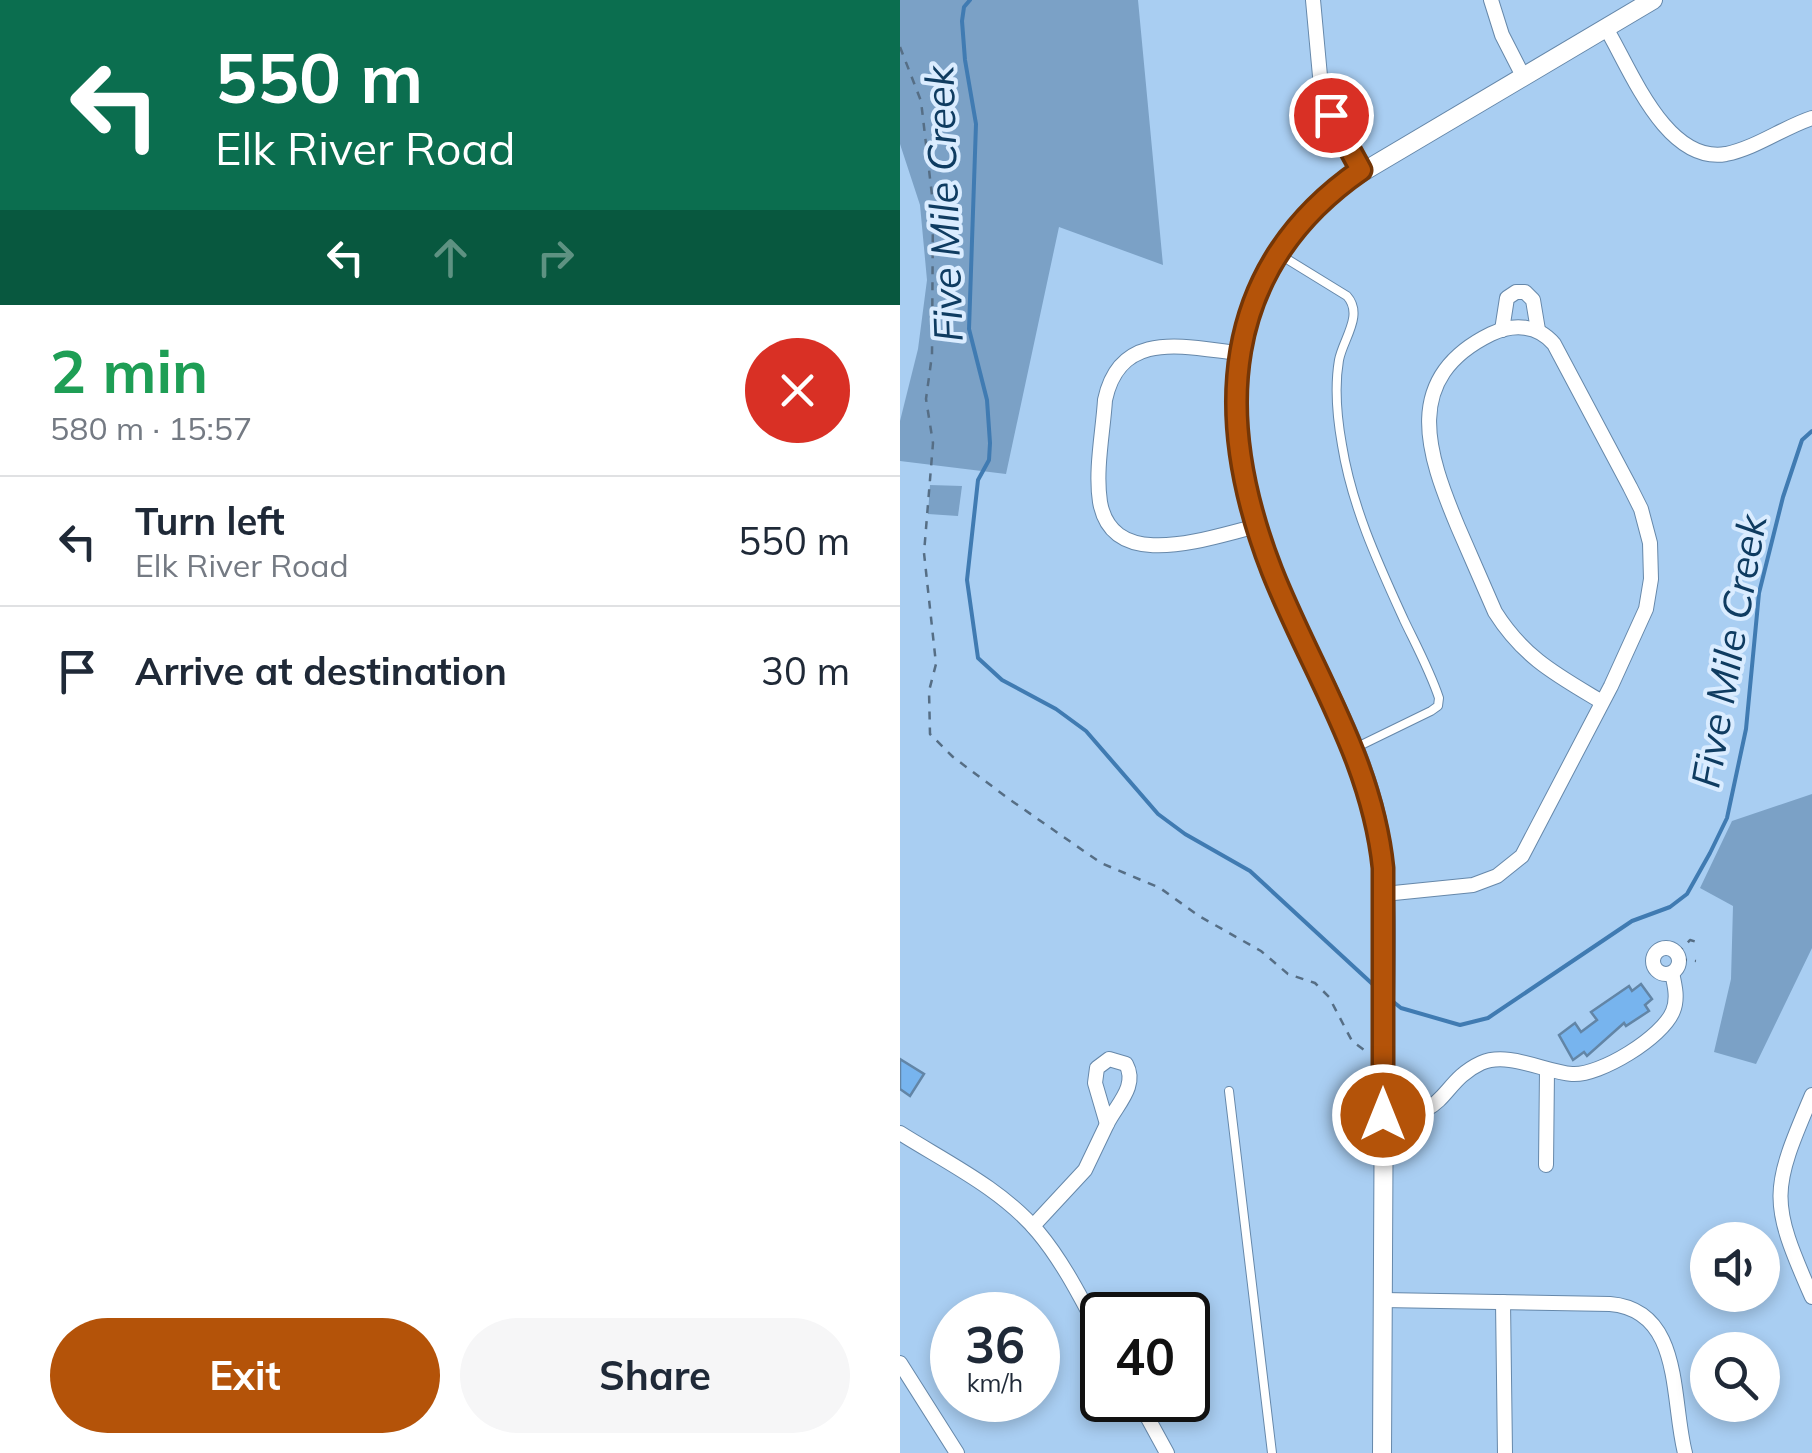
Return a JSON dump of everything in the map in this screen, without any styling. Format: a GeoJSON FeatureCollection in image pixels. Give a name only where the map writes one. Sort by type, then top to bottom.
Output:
{"type":"FeatureCollection","features":[{"type":"Feature","properties":{"kind":"street"},"geometry":{"type":"LineString","coordinates":[[1313,0],[1326,102],[1361,170]]}},
{"type":"Feature","properties":{"kind":"street"},"geometry":{"type":"LineString","coordinates":[[1491,0],[1502,35],[1523,76]]}},
{"type":"Feature","properties":{"kind":"street"},"geometry":{"type":"LineString","coordinates":[[1382,1453],[1384,894],[1380,838],[1371,797],[1353,749],[1281,593],[1258,526],[1239,435],[1238,353],[1254,299],[1278,254],[1312,210],[1361,170],[1654,0]]}},
{"type":"Feature","properties":{"kind":"street"},"geometry":{"type":"LineString","coordinates":[[1606,28],[1668,131],[1692,150],[1713,154],[1736,151],[1812,118]]}},
{"type":"Feature","properties":{"kind":"street"},"geometry":{"type":"LineString","coordinates":[[1502,330],[1505,302],[1516,292],[1525,292],[1534,300],[1538,330]]}},
{"type":"Feature","properties":{"kind":"street"},"geometry":{"type":"LineString","coordinates":[[1384,894],[1473,884],[1510,867],[1530,842],[1602,702],[1636,635],[1646,609],[1651,579],[1650,544],[1641,509],[1554,344],[1538,330],[1523,326],[1502,330],[1465,350],[1440,377],[1428,414],[1432,460],[1495,612],[1510,635],[1540,664],[1602,702]]}},
{"type":"Feature","properties":{"kind":"street"},"geometry":{"type":"LineString","coordinates":[[1238,353],[1154,347],[1134,353],[1118,366],[1105,400],[1100,494],[1105,518],[1115,531],[1143,546],[1172,545],[1258,526]]}},
{"type":"Feature","properties":{"kind":"street"},"geometry":{"type":"LineString","coordinates":[[1383,1115],[1428,1110],[1485,1062],[1505,1061],[1590,1074],[1666,1025],[1675,1006],[1676,962]]}},
{"type":"Feature","properties":{"kind":"street"},"geometry":{"type":"LineString","coordinates":[[1546,1165],[1547,1070]]}},
{"type":"Feature","properties":{"kind":"street"},"geometry":{"type":"LineString","coordinates":[[1810,1103],[1782,1170],[1780,1208],[1790,1246],[1812,1296]]}},
{"type":"Feature","properties":{"kind":"street"},"geometry":{"type":"LineString","coordinates":[[1033,1226],[1085,1170],[1107,1124]]}},
{"type":"Feature","properties":{"kind":"street"},"geometry":{"type":"LineString","coordinates":[[900,1133],[984,1186],[1033,1226],[1080,1297]]}},
{"type":"Feature","properties":{"kind":"street"},"geometry":{"type":"LineString","coordinates":[[1382,1300],[1622,1305],[1644,1314],[1666,1346],[1684,1453]]}},
{"type":"Feature","properties":{"kind":"street"},"geometry":{"type":"LineString","coordinates":[[1502,1302],[1505,1453]]}},
{"type":"Feature","properties":{"kind":"street"},"geometry":{"type":"LineString","coordinates":[[900,1363],[957,1453]]}},
{"type":"Feature","properties":{"kind":"street"},"geometry":{"type":"LineString","coordinates":[[1150,1422],[1166,1453]]}},
{"type":"Feature","properties":{"kind":"lane"},"geometry":{"type":"LineString","coordinates":[[1278,254],[1346,296],[1354,306],[1336,378],[1346,470],[1370,544],[1439,698],[1432,711],[1353,749]]}},
{"type":"Feature","properties":{"kind":"lane"},"geometry":{"type":"LineString","coordinates":[[1229,1092],[1272,1453]]}},
{"type":"Feature","properties":{"kind":"path"},"geometry":{"type":"LineString","coordinates":[[900,46],[921,100],[933,204],[932,355],[926,400],[934,443],[924,553],[936,664],[929,691],[930,734],[954,758],[1008,799],[1101,863],[1160,888],[1261,951],[1288,974],[1315,982],[1337,1010],[1352,1041],[1365,1051],[1384,1054]]}},
{"type":"Feature","properties":{"kind":"path"},"geometry":{"type":"LineString","coordinates":[[1676,962],[1690,940],[1700,943]]}},
{"type":"Feature","properties":{"kind":"path"},"geometry":{"type":"LineString","coordinates":[[1676,962],[1696,961]]}},
{"type":"Feature","properties":{"kind":"shaded area"},"geometry":{"type":"Polygon","coordinates":[[[900,0],[1138,0],[1163,265],[1059,227],[1006,474],[900,461],[900,421],[918,349],[927,280],[920,205],[900,144],[900,0]]]}},
{"type":"Feature","properties":{"kind":"shaded area"},"geometry":{"type":"Polygon","coordinates":[[[930,485],[962,486],[958,516],[928,514],[930,485]]]}},
{"type":"Feature","properties":{"kind":"shaded area"},"geometry":{"type":"Polygon","coordinates":[[[1812,794],[1812,948],[1756,1064],[1714,1052],[1731,979],[1733,906],[1700,888],[1732,821],[1812,794]]]}},
{"type":"Feature","properties":{"kind":"building"},"geometry":{"type":"Polygon","coordinates":[[[1641,984],[1652,999],[1645,1005],[1649,1011],[1626,1026],[1624,1023],[1587,1056],[1584,1052],[1573,1060],[1559,1035],[1575,1023],[1581,1032],[1597,1020],[1591,1012],[1629,986],[1632,991],[1641,984]]]}},
{"type":"Feature","properties":{"kind":"building"},"geometry":{"type":"Polygon","coordinates":[[[900,1059],[924,1074],[910,1096],[900,1089],[900,1059]]]}},
{"type":"Feature","properties":{"kind":"waterway","name":"Five Mile Creek"},"geometry":{"type":"LineString","coordinates":[[970,0],[964,7],[962,21],[976,124],[969,329],[987,400],[990,443],[989,460],[978,480],[967,580],[978,658],[1002,680],[1056,709],[1086,731],[1158,814],[1250,871],[1380,991]]}},
{"type":"Feature","properties":{"kind":"waterway","name":"Five Mile Creek"},"geometry":{"type":"LineString","coordinates":[[1391,1000],[1401,1008],[1460,1025],[1488,1018],[1632,921],[1670,907],[1687,894],[1727,818],[1746,729],[1759,593],[1783,497],[1802,440],[1812,431]]}},
{"type":"Feature","properties":{"kind":"route"},"geometry":{"type":"LineString","coordinates":[[1331,115],[1361,170],[1312,210],[1289,237],[1261,282],[1242,335],[1236,376],[1237,410],[1250,499],[1266,554],[1362,769],[1380,838],[1383,1115]]}}]}
